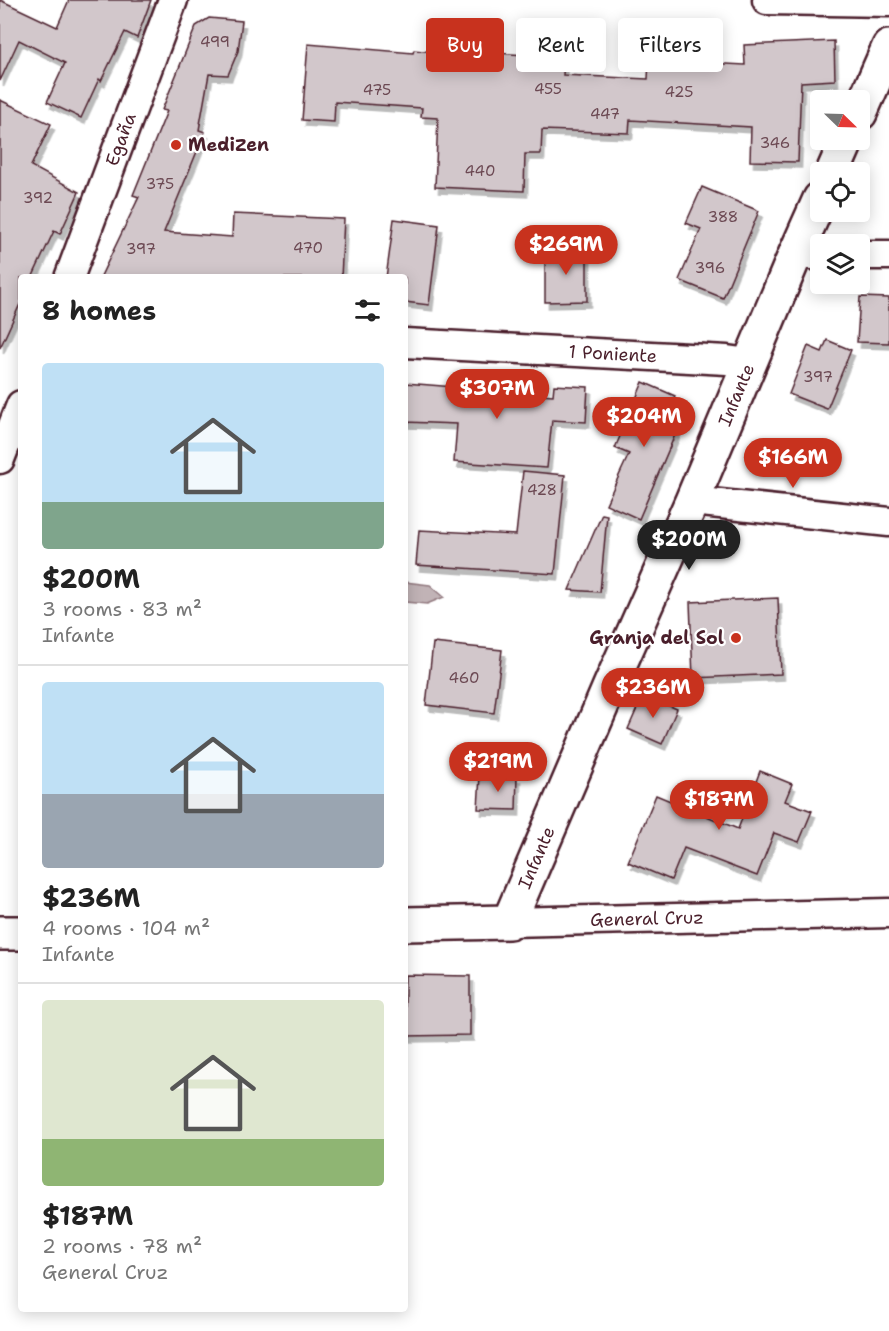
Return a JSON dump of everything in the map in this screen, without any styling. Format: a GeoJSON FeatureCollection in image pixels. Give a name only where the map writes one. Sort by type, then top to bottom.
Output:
{"type":"FeatureCollection","features":[{"type":"Feature","properties":{"kind":"street","name":"Egaña"},"geometry":{"type":"LineString","coordinates":[[70,274],[173,0]]}},
{"type":"Feature","properties":{"kind":"street"},"geometry":{"type":"LineString","coordinates":[[767,0],[889,2]]}},
{"type":"Feature","properties":{"kind":"street"},"geometry":{"type":"LineString","coordinates":[[870,90],[889,47]]}},
{"type":"Feature","properties":{"kind":"street","name":"Infante"},"geometry":{"type":"LineString","coordinates":[[509,922],[692,501],[749,363],[808,255],[815,222]]}},
{"type":"Feature","properties":{"kind":"street"},"geometry":{"type":"LineString","coordinates":[[870,255],[889,255]]}},
{"type":"Feature","properties":{"kind":"street","name":"1 Poniente"},"geometry":{"type":"LineString","coordinates":[[408,343],[749,363]]}},
{"type":"Feature","properties":{"kind":"street"},"geometry":{"type":"LineString","coordinates":[[0,459],[18,413]]}},
{"type":"Feature","properties":{"kind":"street"},"geometry":{"type":"LineString","coordinates":[[692,501],[889,522]]}},
{"type":"Feature","properties":{"kind":"street","name":"General Cruz"},"geometry":{"type":"LineString","coordinates":[[408,924],[889,913]]}},
{"type":"Feature","properties":{"kind":"street"},"geometry":{"type":"LineString","coordinates":[[0,933],[18,933]]}},
{"type":"Feature","properties":{"kind":"shaded area"},"geometry":{"type":"Polygon","coordinates":[[[408,582],[430,585],[444,597],[427,604],[408,602],[408,582]]]}},
{"type":"Feature","properties":{"kind":"building"},"geometry":{"type":"Polygon","coordinates":[[[0,0],[57,27],[69,0],[151,0],[137,38],[125,32],[81,118],[47,102],[65,63],[19,40],[0,81],[0,0]]]}},
{"type":"Feature","properties":{"kind":"building"},"geometry":{"type":"Polygon","coordinates":[[[209,18],[242,21],[238,51],[228,75],[209,74],[199,130],[205,132],[164,232],[232,237],[233,214],[344,219],[341,274],[102,274],[139,197],[133,195],[167,111],[162,110],[196,26],[209,18]]]}},
{"type":"Feature","properties":{"kind":"building"},"geometry":{"type":"Polygon","coordinates":[[[834,41],[835,80],[801,82],[798,162],[750,161],[751,127],[630,120],[629,133],[542,130],[541,154],[525,154],[524,191],[435,187],[438,118],[421,117],[422,108],[335,102],[334,122],[302,120],[308,44],[413,53],[414,50],[426,51],[426,72],[504,72],[504,54],[516,54],[516,72],[563,72],[563,75],[648,79],[648,72],[723,72],[723,64],[745,65],[744,45],[834,41]]]}},
{"type":"Feature","properties":{"kind":"building"},"geometry":{"type":"Polygon","coordinates":[[[0,100],[51,124],[31,166],[79,192],[60,234],[54,231],[34,274],[18,274],[18,309],[0,348],[0,100]]]}},
{"type":"Feature","properties":{"kind":"building"},"geometry":{"type":"Polygon","coordinates":[[[702,187],[759,211],[723,298],[679,280],[701,229],[686,223],[702,187]]]}},
{"type":"Feature","properties":{"kind":"building"},"geometry":{"type":"Polygon","coordinates":[[[394,219],[439,225],[429,305],[408,302],[408,274],[387,274],[394,219]]]}},
{"type":"Feature","properties":{"kind":"building"},"geometry":{"type":"Polygon","coordinates":[[[545,251],[587,251],[587,301],[545,302],[545,251]]]}},
{"type":"Feature","properties":{"kind":"building"},"geometry":{"type":"Polygon","coordinates":[[[860,297],[889,298],[889,343],[857,342],[860,297]]]}},
{"type":"Feature","properties":{"kind":"building"},"geometry":{"type":"Polygon","coordinates":[[[827,340],[851,350],[827,409],[789,394],[808,346],[822,352],[827,340]]]}},
{"type":"Feature","properties":{"kind":"building"},"geometry":{"type":"Polygon","coordinates":[[[643,382],[675,396],[669,409],[683,416],[639,519],[606,504],[629,454],[615,448],[643,382]]]}},
{"type":"Feature","properties":{"kind":"building"},"geometry":{"type":"Polygon","coordinates":[[[408,383],[553,395],[554,385],[588,387],[586,422],[552,420],[547,468],[454,462],[457,424],[408,422],[408,383]]]}},
{"type":"Feature","properties":{"kind":"building"},"geometry":{"type":"Polygon","coordinates":[[[523,471],[565,475],[555,574],[416,565],[419,530],[516,535],[523,471]]]}},
{"type":"Feature","properties":{"kind":"building"},"geometry":{"type":"Polygon","coordinates":[[[602,514],[607,515],[600,592],[569,590],[602,514]]]}},
{"type":"Feature","properties":{"kind":"building","name":"Granja del Sol"},"geometry":{"type":"Polygon","coordinates":[[[778,598],[781,674],[693,678],[690,602],[778,598]]]}},
{"type":"Feature","properties":{"kind":"building"},"geometry":{"type":"Polygon","coordinates":[[[433,643],[502,650],[494,713],[426,705],[433,643]]]}},
{"type":"Feature","properties":{"kind":"building"},"geometry":{"type":"Polygon","coordinates":[[[643,695],[677,709],[662,744],[628,729],[643,695]]]}},
{"type":"Feature","properties":{"kind":"building"},"geometry":{"type":"Polygon","coordinates":[[[760,771],[792,784],[785,801],[812,811],[799,842],[774,833],[757,876],[684,848],[671,880],[628,862],[656,795],[738,829],[760,771]]]}},
{"type":"Feature","properties":{"kind":"building"},"geometry":{"type":"Polygon","coordinates":[[[480,775],[517,776],[516,810],[478,809],[480,775]]]}},
{"type":"Feature","properties":{"kind":"building"},"geometry":{"type":"Polygon","coordinates":[[[408,975],[470,976],[470,1035],[408,1036],[408,975]]]}},
{"type":"Feature","properties":{"kind":"place","name":"MediZen"},"geometry":{"type":"Point","coordinates":[176,145]}},
{"type":"Feature","properties":{"kind":"place","name":"Granja del Sol"},"geometry":{"type":"Point","coordinates":[736,638]}}]}
